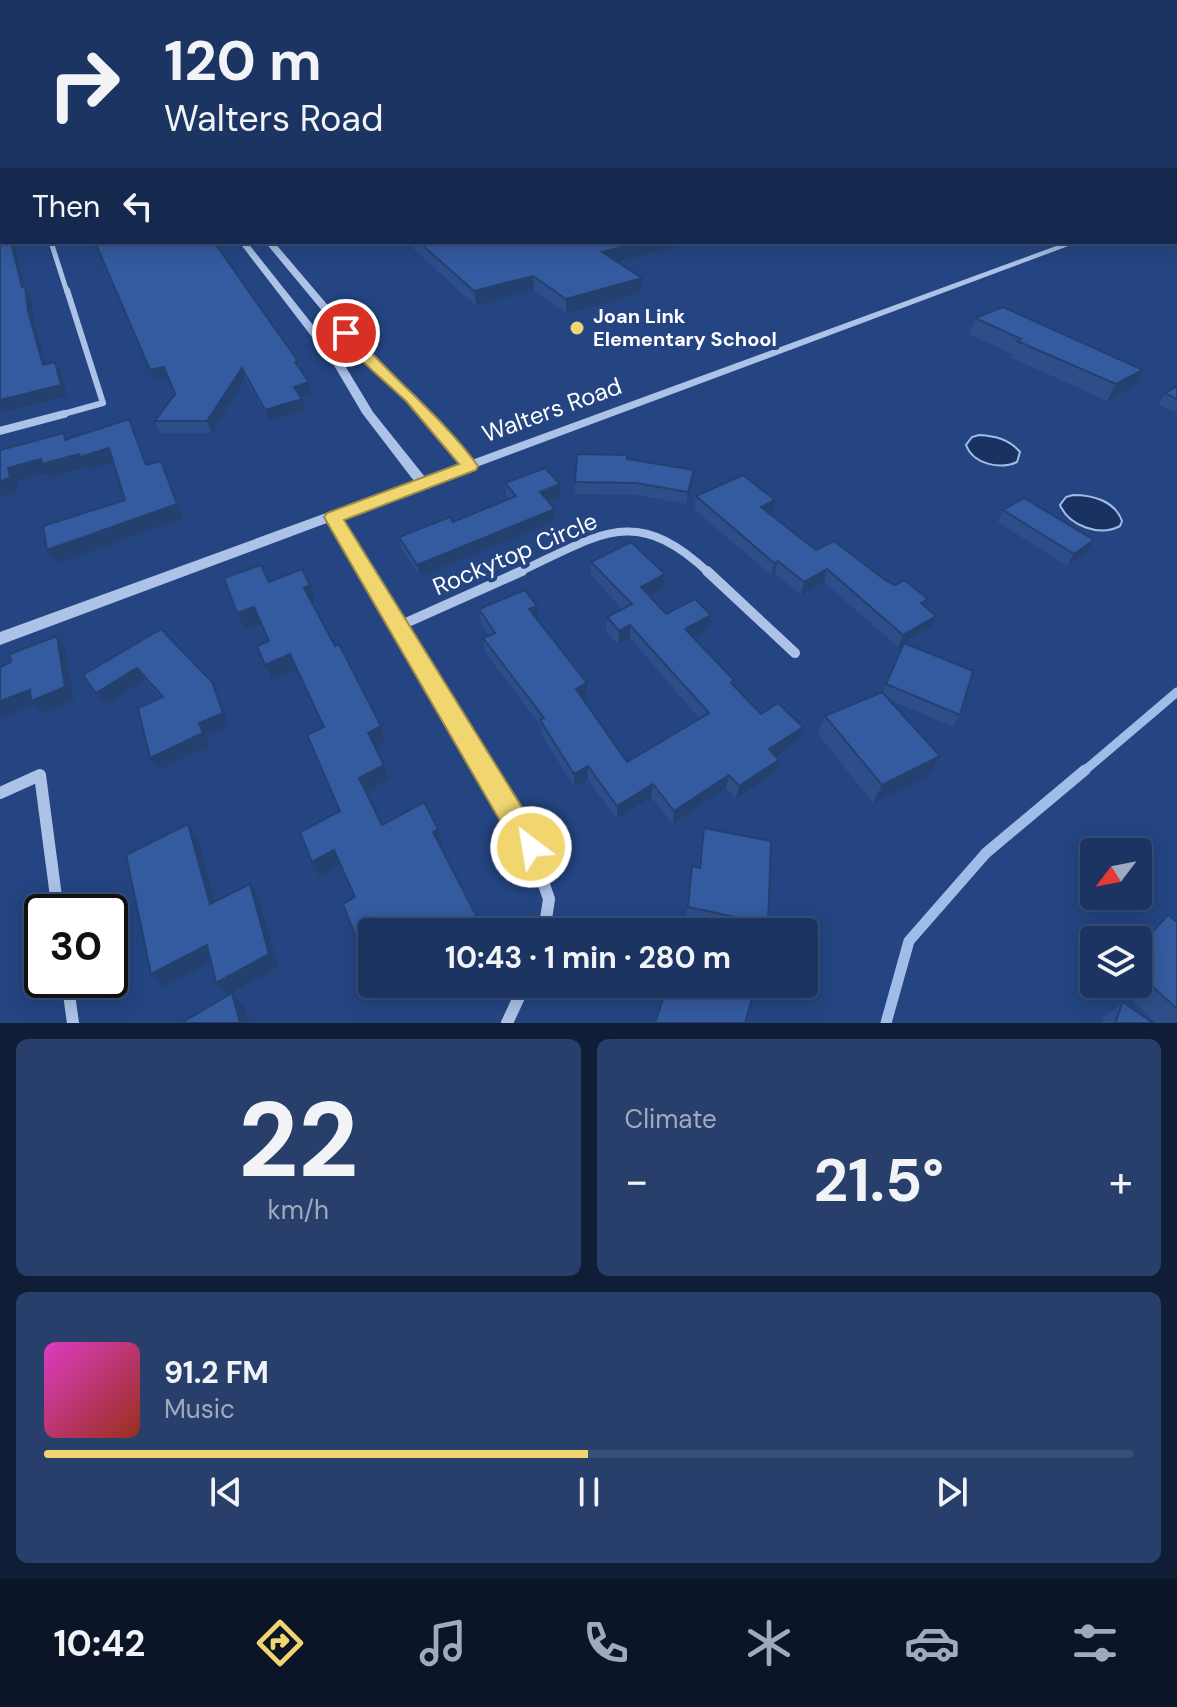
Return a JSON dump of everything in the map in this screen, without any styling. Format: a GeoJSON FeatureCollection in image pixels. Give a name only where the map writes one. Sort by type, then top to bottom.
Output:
{"type":"FeatureCollection","features":[{"type":"Feature","properties":{"kind":"street"},"geometry":{"type":"LineString","coordinates":[[0,431],[103,403],[52,244]]}},
{"type":"Feature","properties":{"kind":"street"},"geometry":{"type":"LineString","coordinates":[[245,244],[340,366],[368,413],[423,484]]}},
{"type":"Feature","properties":{"kind":"street"},"geometry":{"type":"LineString","coordinates":[[271,244],[367,358],[412,398],[470,466]]}},
{"type":"Feature","properties":{"kind":"street","name":"Walters Road"},"geometry":{"type":"LineString","coordinates":[[0,639],[1070,244]]}},
{"type":"Feature","properties":{"kind":"street"},"geometry":{"type":"LineString","coordinates":[[333,517],[531,847],[549,899],[546,918]]}},
{"type":"Feature","properties":{"kind":"street","name":"Rockytop Circle"},"geometry":{"type":"LineString","coordinates":[[399,626],[596,537],[632,530],[661,536],[685,550],[795,653]]}},
{"type":"Feature","properties":{"kind":"street"},"geometry":{"type":"LineString","coordinates":[[0,793],[40,775],[56,894]]}},
{"type":"Feature","properties":{"kind":"street"},"geometry":{"type":"LineString","coordinates":[[70,998],[73,1023]]}},
{"type":"Feature","properties":{"kind":"street"},"geometry":{"type":"LineString","coordinates":[[507,1023],[519,998]]}},
{"type":"Feature","properties":{"kind":"water"},"geometry":{"type":"Polygon","coordinates":[[[972,437],[996,437],[1011,444],[1020,452],[1017,462],[995,465],[975,457],[966,445],[972,437]]]}},
{"type":"Feature","properties":{"kind":"water"},"geometry":{"type":"Polygon","coordinates":[[[1088,496],[1109,504],[1119,514],[1122,521],[1120,526],[1095,530],[1070,519],[1060,505],[1066,497],[1088,496]]]}},
{"type":"Feature","properties":{"kind":"building"},"geometry":{"type":"Polygon","coordinates":[[[0,244],[11,244],[22,287],[25,286],[28,311],[43,365],[55,362],[61,385],[0,400],[0,244]]]}},
{"type":"Feature","properties":{"kind":"building"},"geometry":{"type":"Polygon","coordinates":[[[96,244],[215,244],[298,361],[295,362],[309,382],[294,387],[302,399],[265,410],[242,368],[207,421],[155,421],[175,394],[164,367],[150,370],[96,244]]]}},
{"type":"Feature","properties":{"kind":"building"},"geometry":{"type":"Polygon","coordinates":[[[421,244],[634,244],[602,252],[642,278],[566,299],[533,276],[474,291],[421,244]]]}},
{"type":"Feature","properties":{"kind":"building"},"geometry":{"type":"Polygon","coordinates":[[[1003,307],[1143,370],[1116,384],[1017,341],[1021,339],[975,318],[1003,307]]]}},
{"type":"Feature","properties":{"kind":"building"},"geometry":{"type":"Polygon","coordinates":[[[1177,386],[1177,399],[1165,393],[1177,386]]]}},
{"type":"Feature","properties":{"kind":"building"},"geometry":{"type":"Polygon","coordinates":[[[129,419],[146,465],[161,461],[177,504],[47,550],[43,526],[125,500],[109,448],[80,457],[79,454],[42,464],[41,459],[8,468],[10,478],[0,481],[0,450],[64,433],[65,440],[129,419]]]}},
{"type":"Feature","properties":{"kind":"building"},"geometry":{"type":"Polygon","coordinates":[[[577,454],[627,455],[627,459],[694,470],[688,492],[636,483],[575,482],[577,454]]]}},
{"type":"Feature","properties":{"kind":"building"},"geometry":{"type":"Polygon","coordinates":[[[545,468],[560,484],[540,492],[555,509],[417,565],[399,537],[450,517],[453,522],[516,496],[505,483],[545,468]]]}},
{"type":"Feature","properties":{"kind":"building"},"geometry":{"type":"Polygon","coordinates":[[[743,475],[775,500],[761,507],[816,550],[834,541],[885,580],[895,585],[904,580],[928,599],[921,603],[936,616],[903,635],[827,569],[804,582],[778,561],[774,563],[696,496],[743,475]]]}},
{"type":"Feature","properties":{"kind":"building"},"geometry":{"type":"Polygon","coordinates":[[[1024,498],[1094,540],[1074,554],[1003,510],[1024,498]]]}},
{"type":"Feature","properties":{"kind":"building"},"geometry":{"type":"Polygon","coordinates":[[[631,542],[665,574],[641,587],[666,614],[695,599],[711,615],[685,629],[734,680],[731,683],[761,714],[778,703],[803,727],[769,749],[779,760],[739,786],[729,775],[674,811],[653,784],[617,806],[588,766],[574,774],[540,720],[544,718],[483,638],[495,633],[479,609],[525,590],[537,606],[529,609],[587,683],[576,689],[627,762],[709,713],[630,625],[619,631],[607,617],[632,604],[591,562],[631,542]]]}},
{"type":"Feature","properties":{"kind":"building"},"geometry":{"type":"Polygon","coordinates":[[[261,565],[269,582],[302,569],[310,585],[304,588],[335,646],[339,644],[381,726],[368,733],[384,765],[359,778],[382,825],[424,802],[438,829],[433,832],[477,918],[358,918],[358,942],[343,904],[355,897],[334,850],[312,862],[300,832],[340,811],[307,735],[324,727],[290,654],[265,665],[257,646],[269,641],[254,607],[237,613],[224,578],[261,565]]]}},
{"type":"Feature","properties":{"kind":"building"},"geometry":{"type":"Polygon","coordinates":[[[161,629],[212,682],[223,713],[199,723],[203,733],[150,758],[138,708],[163,697],[137,668],[96,693],[83,675],[161,629]]]}},
{"type":"Feature","properties":{"kind":"building"},"geometry":{"type":"Polygon","coordinates":[[[57,636],[65,687],[31,701],[30,690],[0,701],[0,667],[11,662],[10,654],[57,636]]]}},
{"type":"Feature","properties":{"kind":"building"},"geometry":{"type":"Polygon","coordinates":[[[904,643],[973,671],[960,715],[886,684],[904,643]]]}},
{"type":"Feature","properties":{"kind":"building"},"geometry":{"type":"Polygon","coordinates":[[[882,692],[940,756],[882,785],[825,716],[882,692]]]}},
{"type":"Feature","properties":{"kind":"building"},"geometry":{"type":"Polygon","coordinates":[[[188,824],[210,904],[250,884],[269,954],[216,983],[207,945],[151,974],[126,855],[188,824]]]}},
{"type":"Feature","properties":{"kind":"building"},"geometry":{"type":"Polygon","coordinates":[[[704,828],[771,841],[768,918],[740,918],[688,907],[692,866],[700,868],[704,828]]]}},
{"type":"Feature","properties":{"kind":"building"},"geometry":{"type":"Polygon","coordinates":[[[1168,915],[1177,922],[1177,1009],[1152,986],[1152,932],[1168,915]]]}},
{"type":"Feature","properties":{"kind":"building"},"geometry":{"type":"Polygon","coordinates":[[[232,993],[240,1023],[181,1023],[232,993]]]}},
{"type":"Feature","properties":{"kind":"building"},"geometry":{"type":"Polygon","coordinates":[[[663,998],[752,998],[745,1023],[655,1023],[663,998]]]}},
{"type":"Feature","properties":{"kind":"building"},"geometry":{"type":"Polygon","coordinates":[[[1123,1002],[1153,1023],[1115,1023],[1123,1002]]]}},
{"type":"Feature","properties":{"kind":"waterway"},"geometry":{"type":"LineString","coordinates":[[1083,772],[1177,692]]}},
{"type":"Feature","properties":{"kind":"waterway"},"geometry":{"type":"LineString","coordinates":[[886,1023],[909,941],[986,853],[1085,770]]}},
{"type":"Feature","properties":{"kind":"place","name":"Joan Link Elementary School"},"geometry":{"type":"Point","coordinates":[577,328]}},
{"type":"Feature","properties":{"kind":"route"},"geometry":{"type":"LineString","coordinates":[[346,333],[367,358],[412,398],[470,466],[333,517],[531,847]]}}]}
